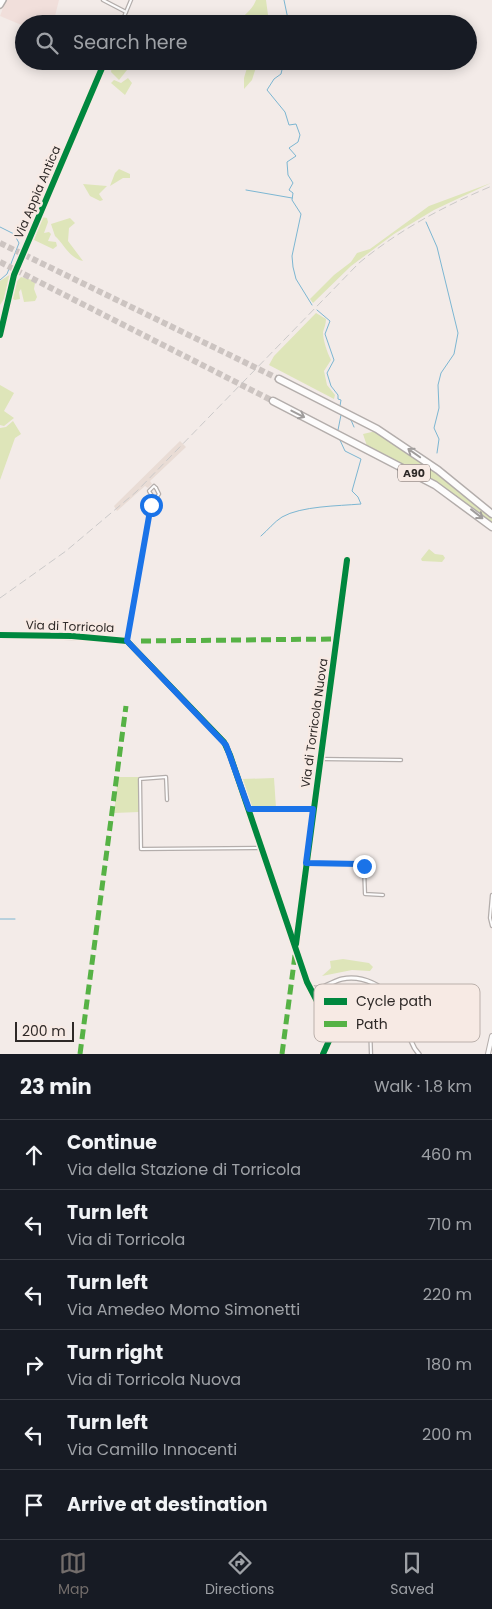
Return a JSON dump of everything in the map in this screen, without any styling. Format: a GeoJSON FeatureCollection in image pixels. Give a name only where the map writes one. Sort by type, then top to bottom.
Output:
{"type":"FeatureCollection","features":[{"type":"Feature","properties":{"kind":"highway","name":"A90"},"geometry":{"type":"LineString","coordinates":[[279,379],[372,426],[438,470],[492,514]]}},
{"type":"Feature","properties":{"kind":"highway","name":"A90"},"geometry":{"type":"LineString","coordinates":[[273,401],[435,485],[492,527]]}},
{"type":"Feature","properties":{"kind":"main road"},"geometry":{"type":"LineString","coordinates":[[0,5],[3,0]]}},
{"type":"Feature","properties":{"kind":"main road"},"geometry":{"type":"LineString","coordinates":[[488,1054],[492,1036]]}},
{"type":"Feature","properties":{"kind":"street"},"geometry":{"type":"LineString","coordinates":[[102,0],[126,12]]}},
{"type":"Feature","properties":{"kind":"street"},"geometry":{"type":"LineString","coordinates":[[125,15],[131,0]]}},
{"type":"Feature","properties":{"kind":"street","name":"Via Appia Antica"},"geometry":{"type":"LineString","coordinates":[[0,335],[14,275],[101,70]]}},
{"type":"Feature","properties":{"kind":"street"},"geometry":{"type":"LineString","coordinates":[[127,641],[154,499],[159,494],[154,486],[149,491],[154,499]]}},
{"type":"Feature","properties":{"kind":"street","name":"Via di Torricola Nuova"},"geometry":{"type":"LineString","coordinates":[[296,948],[346,560]]}},
{"type":"Feature","properties":{"kind":"street","name":"Via di Torricola"},"geometry":{"type":"LineString","coordinates":[[0,635],[72,636],[127,641],[226,745],[310,988]]}},
{"type":"Feature","properties":{"kind":"street"},"geometry":{"type":"LineString","coordinates":[[321,759],[401,760]]}},
{"type":"Feature","properties":{"kind":"street"},"geometry":{"type":"LineString","coordinates":[[167,800],[166,777],[140,779],[141,848],[262,848]]}},
{"type":"Feature","properties":{"kind":"street"},"geometry":{"type":"LineString","coordinates":[[249,809],[313,809]]}},
{"type":"Feature","properties":{"kind":"street"},"geometry":{"type":"LineString","coordinates":[[306,863],[360,864],[364,866],[365,894],[383,895]]}},
{"type":"Feature","properties":{"kind":"street"},"geometry":{"type":"LineString","coordinates":[[492,895],[490,918],[492,926]]}},
{"type":"Feature","properties":{"kind":"street"},"geometry":{"type":"LineString","coordinates":[[329,984],[342,979],[358,979],[375,984]]}},
{"type":"Feature","properties":{"kind":"street"},"geometry":{"type":"LineString","coordinates":[[314,988],[310,988],[314,996]]}},
{"type":"Feature","properties":{"kind":"street"},"geometry":{"type":"LineString","coordinates":[[323,1054],[328,1042]]}},
{"type":"Feature","properties":{"kind":"street"},"geometry":{"type":"LineString","coordinates":[[411,1042],[419,1054]]}},
{"type":"Feature","properties":{"kind":"shaded area"},"geometry":{"type":"Polygon","coordinates":[[[6,0],[59,0],[55,15],[15,15],[15,22],[0,16],[6,0]]]}},
{"type":"Feature","properties":{"kind":"shaded area"},"geometry":{"type":"Polygon","coordinates":[[[180,441],[186,447],[150,481],[152,484],[148,488],[145,486],[117,511],[114,506],[180,441]]]}},
{"type":"Feature","properties":{"kind":"green space"},"geometry":{"type":"Polygon","coordinates":[[[256,0],[266,0],[268,15],[245,15],[252,8],[256,0]]]}},
{"type":"Feature","properties":{"kind":"green space"},"geometry":{"type":"Polygon","coordinates":[[[111,70],[127,70],[119,80],[111,70]]]}},
{"type":"Feature","properties":{"kind":"green space"},"geometry":{"type":"Polygon","coordinates":[[[246,70],[255,70],[252,80],[244,89],[246,70]]]}},
{"type":"Feature","properties":{"kind":"green space"},"geometry":{"type":"Polygon","coordinates":[[[128,78],[132,83],[125,95],[111,83],[114,80],[121,83],[128,78]]]}},
{"type":"Feature","properties":{"kind":"green space"},"geometry":{"type":"Polygon","coordinates":[[[119,169],[130,174],[130,178],[123,178],[110,186],[115,173],[119,169]]]}},
{"type":"Feature","properties":{"kind":"green space"},"geometry":{"type":"Polygon","coordinates":[[[491,183],[434,210],[394,234],[351,266],[313,303],[310,299],[334,275],[351,262],[357,253],[370,249],[429,206],[491,183]]]}},
{"type":"Feature","properties":{"kind":"green space"},"geometry":{"type":"Polygon","coordinates":[[[83,184],[107,186],[99,194],[103,200],[100,201],[90,196],[83,184]]]}},
{"type":"Feature","properties":{"kind":"green space"},"geometry":{"type":"Polygon","coordinates":[[[42,217],[47,218],[48,222],[44,233],[49,232],[51,234],[48,241],[56,242],[57,246],[53,249],[34,240],[42,217]]]}},
{"type":"Feature","properties":{"kind":"green space"},"geometry":{"type":"Polygon","coordinates":[[[70,218],[75,223],[69,228],[68,241],[83,261],[74,257],[67,250],[55,236],[51,224],[70,218]]]}},
{"type":"Feature","properties":{"kind":"green space"},"geometry":{"type":"Polygon","coordinates":[[[11,274],[4,299],[0,305],[0,281],[11,274]]]}},
{"type":"Feature","properties":{"kind":"green space"},"geometry":{"type":"Polygon","coordinates":[[[21,277],[32,280],[35,283],[34,289],[37,297],[35,301],[24,302],[21,289],[19,292],[20,299],[15,300],[11,298],[15,283],[21,277]]]}},
{"type":"Feature","properties":{"kind":"green space"},"geometry":{"type":"Polygon","coordinates":[[[316,313],[326,319],[323,335],[331,360],[324,371],[327,385],[335,395],[334,399],[269,365],[274,356],[316,313]]]}},
{"type":"Feature","properties":{"kind":"green space"},"geometry":{"type":"Polygon","coordinates":[[[0,385],[14,393],[4,411],[14,418],[4,426],[0,425],[0,385]]]}},
{"type":"Feature","properties":{"kind":"green space"},"geometry":{"type":"Polygon","coordinates":[[[13,421],[21,434],[15,438],[0,480],[0,428],[6,427],[13,421]]]}},
{"type":"Feature","properties":{"kind":"green space"},"geometry":{"type":"Polygon","coordinates":[[[376,431],[420,459],[492,516],[492,524],[442,487],[367,446],[363,434],[376,431]]]}},
{"type":"Feature","properties":{"kind":"green space"},"geometry":{"type":"Polygon","coordinates":[[[429,549],[435,554],[443,555],[445,558],[442,562],[422,561],[421,559],[429,549]]]}},
{"type":"Feature","properties":{"kind":"green space"},"geometry":{"type":"Polygon","coordinates":[[[118,777],[139,777],[139,812],[114,813],[118,777]]]}},
{"type":"Feature","properties":{"kind":"green space"},"geometry":{"type":"Polygon","coordinates":[[[274,778],[276,808],[250,808],[242,779],[274,778]]]}},
{"type":"Feature","properties":{"kind":"green space"},"geometry":{"type":"Polygon","coordinates":[[[343,959],[369,963],[373,967],[370,971],[352,970],[322,976],[331,968],[330,961],[343,959]]]}},
{"type":"Feature","properties":{"kind":"waterway"},"geometry":{"type":"LineString","coordinates":[[284,0],[287,15]]}},
{"type":"Feature","properties":{"kind":"waterway"},"geometry":{"type":"LineString","coordinates":[[282,70],[281,74],[274,79],[267,90],[285,112],[289,125],[296,124],[300,135],[298,142],[289,148],[296,156],[287,162],[288,175],[293,183],[289,190],[293,193],[292,200],[301,214],[292,256],[296,279],[312,305]]}},
{"type":"Feature","properties":{"kind":"waterway"},"geometry":{"type":"LineString","coordinates":[[246,190],[292,198]]}},
{"type":"Feature","properties":{"kind":"waterway"},"geometry":{"type":"LineString","coordinates":[[426,222],[437,247],[458,333],[454,354],[441,373],[438,385],[439,408],[434,428],[439,439],[437,453]]}},
{"type":"Feature","properties":{"kind":"waterway"},"geometry":{"type":"LineString","coordinates":[[0,227],[14,234],[19,243],[7,274],[0,280]]}},
{"type":"Feature","properties":{"kind":"waterway"},"geometry":{"type":"LineString","coordinates":[[317,310],[330,321],[325,334],[334,360],[327,373],[331,386],[338,395],[338,399],[341,400],[340,406]]}},
{"type":"Feature","properties":{"kind":"waterway"},"geometry":{"type":"LineString","coordinates":[[325,406],[351,420],[354,427]]}},
{"type":"Feature","properties":{"kind":"waterway"},"geometry":{"type":"LineString","coordinates":[[338,430],[341,415]]}},
{"type":"Feature","properties":{"kind":"waterway"},"geometry":{"type":"LineString","coordinates":[[261,536],[279,519],[290,513],[320,507],[361,504],[358,497],[352,491],[361,459],[345,451],[339,438]]}},
{"type":"Feature","properties":{"kind":"waterway"},"geometry":{"type":"LineString","coordinates":[[0,919],[15,919]]}},
{"type":"Feature","properties":{"kind":"tunnel"},"geometry":{"type":"LineString","coordinates":[[0,243],[279,379]]}},
{"type":"Feature","properties":{"kind":"tunnel"},"geometry":{"type":"LineString","coordinates":[[0,262],[273,401]]}},
{"type":"Feature","properties":{"kind":"railway"},"geometry":{"type":"LineString","coordinates":[[0,598],[66,551],[136,492],[359,263],[406,229],[492,186]]}},
{"type":"Feature","properties":{"kind":"marked path"},"geometry":{"type":"LineString","coordinates":[[141,641],[336,639]]}},
{"type":"Feature","properties":{"kind":"marked path"},"geometry":{"type":"LineString","coordinates":[[80,1054],[126,706]]}},
{"type":"Feature","properties":{"kind":"marked path"},"geometry":{"type":"LineString","coordinates":[[282,1054],[295,955]]}},
{"type":"Feature","properties":{"kind":"cycle path"},"geometry":{"type":"LineString","coordinates":[[0,335],[14,275],[101,70]]}},
{"type":"Feature","properties":{"kind":"cycle path"},"geometry":{"type":"LineString","coordinates":[[296,944],[347,560]]}},
{"type":"Feature","properties":{"kind":"cycle path"},"geometry":{"type":"LineString","coordinates":[[0,635],[72,636],[127,641],[224,742],[307,982],[314,995]]}},
{"type":"Feature","properties":{"kind":"cycle path"},"geometry":{"type":"LineString","coordinates":[[323,1054],[328,1042]]}},
{"type":"Feature","properties":{"kind":"route"},"geometry":{"type":"LineString","coordinates":[[151,505],[127,641],[226,745],[249,809],[313,809],[306,863],[360,864],[364,866]]}}]}
